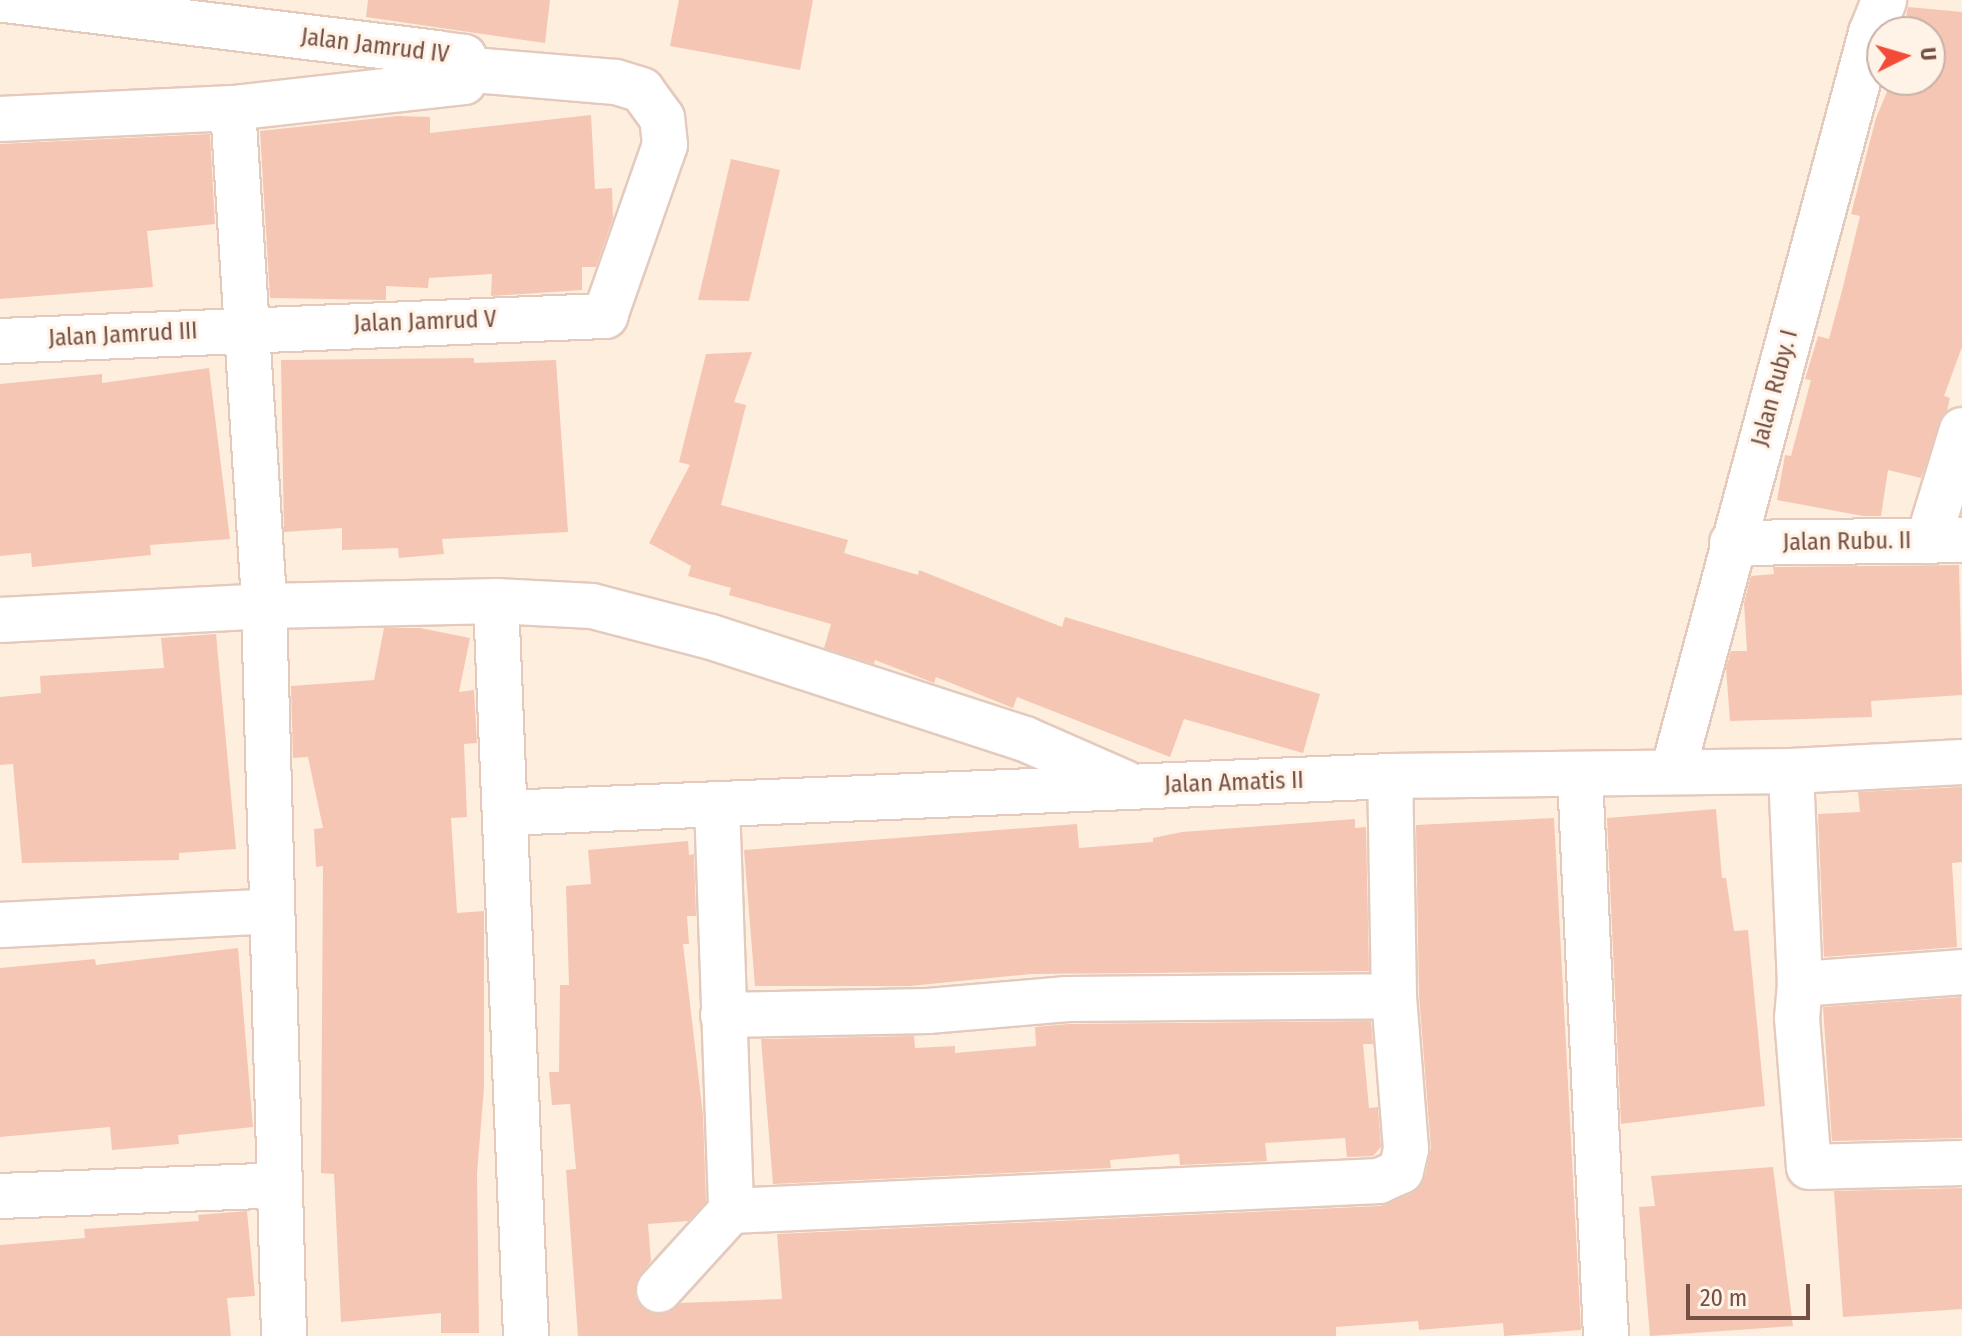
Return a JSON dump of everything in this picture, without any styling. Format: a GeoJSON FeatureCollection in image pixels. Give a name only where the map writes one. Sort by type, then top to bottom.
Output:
{"type":"FeatureCollection","features":[{"type":"Feature","properties":{"kind":"street","name":"Jalan Jamrud IV"},"geometry":{"type":"LineString","coordinates":[[3,0],[437,53],[464,57],[471,70],[615,82],[642,90],[662,118],[665,145],[605,316]]}},
{"type":"Feature","properties":{"kind":"street","name":"Jalan Ruby. I"},"geometry":{"type":"LineString","coordinates":[[1673,771],[1732,543],[1882,3]]}},
{"type":"Feature","properties":{"kind":"street"},"geometry":{"type":"LineString","coordinates":[[0,119],[233,108],[464,82],[471,70]]}},
{"type":"Feature","properties":{"kind":"street"},"geometry":{"type":"LineString","coordinates":[[233,108],[264,606],[284,1336]]}},
{"type":"Feature","properties":{"kind":"street","name":"Jalan Jamrud V"},"geometry":{"type":"LineString","coordinates":[[245,329],[605,316]]}},
{"type":"Feature","properties":{"kind":"street","name":"Jalan Jamrud III"},"geometry":{"type":"LineString","coordinates":[[0,341],[245,329]]}},
{"type":"Feature","properties":{"kind":"street"},"geometry":{"type":"LineString","coordinates":[[1945,540],[1962,430]]}},
{"type":"Feature","properties":{"kind":"street","name":"Jalan Rubu. II"},"geometry":{"type":"LineString","coordinates":[[1732,543],[1945,540]]}},
{"type":"Feature","properties":{"kind":"street"},"geometry":{"type":"LineString","coordinates":[[496,601],[526,1336]]}},
{"type":"Feature","properties":{"kind":"street"},"geometry":{"type":"LineString","coordinates":[[0,620],[264,606],[496,601],[592,606],[711,637],[1025,739],[1134,787]]}},
{"type":"Feature","properties":{"kind":"street","name":"Jalan Amatis II"},"geometry":{"type":"LineString","coordinates":[[505,813],[1390,776],[1791,771],[1962,762]]}},
{"type":"Feature","properties":{"kind":"street"},"geometry":{"type":"LineString","coordinates":[[1791,771],[1800,984],[1799,1066],[1809,1167],[1962,1163]]}},
{"type":"Feature","properties":{"kind":"street"},"geometry":{"type":"LineString","coordinates":[[731,1211],[1379,1181],[1401,1171],[1406,1149],[1394,996],[1390,776]]}},
{"type":"Feature","properties":{"kind":"street"},"geometry":{"type":"LineString","coordinates":[[1580,776],[1606,1336]]}},
{"type":"Feature","properties":{"kind":"street"},"geometry":{"type":"LineString","coordinates":[[659,1290],[731,1211],[717,804]]}},
{"type":"Feature","properties":{"kind":"street"},"geometry":{"type":"LineString","coordinates":[[0,925],[272,911]]}},
{"type":"Feature","properties":{"kind":"street"},"geometry":{"type":"LineString","coordinates":[[1800,984],[1962,972]]}},
{"type":"Feature","properties":{"kind":"street"},"geometry":{"type":"LineString","coordinates":[[723,1015],[928,1011],[1067,999],[1394,996]]}},
{"type":"Feature","properties":{"kind":"street"},"geometry":{"type":"LineString","coordinates":[[0,1196],[280,1185]]}},
{"type":"Feature","properties":{"kind":"building"},"geometry":{"type":"Polygon","coordinates":[[[368,0],[550,0],[545,43],[366,17],[368,0]]]}},
{"type":"Feature","properties":{"kind":"building"},"geometry":{"type":"Polygon","coordinates":[[[679,0],[813,0],[800,70],[670,46],[679,0]]]}},
{"type":"Feature","properties":{"kind":"building"},"geometry":{"type":"Polygon","coordinates":[[[1908,7],[1962,12],[1962,347],[1944,396],[1950,398],[1947,411],[1921,478],[1888,470],[1881,516],[1863,516],[1777,500],[1785,455],[1791,456],[1811,380],[1805,379],[1818,336],[1829,339],[1843,287],[1860,216],[1851,214],[1876,118],[1885,96],[1946,96],[1946,16],[1906,16],[1908,7]]]}},
{"type":"Feature","properties":{"kind":"building"},"geometry":{"type":"Polygon","coordinates":[[[591,115],[595,189],[612,188],[613,218],[596,267],[582,267],[582,290],[491,296],[492,274],[429,278],[428,288],[386,286],[386,300],[270,298],[260,131],[398,116],[430,117],[430,133],[591,115]]]}},
{"type":"Feature","properties":{"kind":"building"},"geometry":{"type":"Polygon","coordinates":[[[210,134],[215,224],[147,231],[153,287],[0,299],[0,144],[210,134]]]}},
{"type":"Feature","properties":{"kind":"building"},"geometry":{"type":"Polygon","coordinates":[[[731,159],[780,170],[749,301],[698,300],[731,159]]]}},
{"type":"Feature","properties":{"kind":"building"},"geometry":{"type":"Polygon","coordinates":[[[752,352],[734,402],[746,405],[721,505],[848,540],[844,553],[918,575],[919,570],[1062,627],[1065,617],[1320,694],[1303,753],[1184,719],[1170,757],[1017,697],[1013,708],[936,677],[934,683],[875,660],[874,664],[824,648],[831,624],[729,595],[731,588],[688,576],[691,566],[649,543],[690,465],[679,462],[706,354],[752,352]]]}},
{"type":"Feature","properties":{"kind":"building"},"geometry":{"type":"Polygon","coordinates":[[[474,358],[474,363],[556,360],[568,532],[442,539],[444,554],[399,558],[398,548],[342,550],[342,528],[284,532],[281,360],[474,358]]]}},
{"type":"Feature","properties":{"kind":"building"},"geometry":{"type":"Polygon","coordinates":[[[209,368],[230,539],[150,545],[151,555],[32,567],[31,553],[0,556],[0,384],[102,374],[102,383],[209,368]]]}},
{"type":"Feature","properties":{"kind":"building"},"geometry":{"type":"Polygon","coordinates":[[[1959,565],[1962,695],[1871,701],[1872,717],[1730,721],[1726,668],[1731,651],[1747,651],[1744,603],[1751,576],[1774,574],[1773,567],[1959,565]]]}},
{"type":"Feature","properties":{"kind":"building"},"geometry":{"type":"Polygon","coordinates":[[[384,628],[420,628],[470,638],[459,692],[474,690],[477,743],[464,744],[467,817],[451,818],[457,913],[484,911],[484,1088],[477,1173],[479,1333],[441,1333],[441,1313],[341,1322],[334,1174],[321,1173],[323,866],[316,867],[314,829],[323,828],[308,757],[293,758],[291,686],[374,680],[384,628]]]}},
{"type":"Feature","properties":{"kind":"building"},"geometry":{"type":"Polygon","coordinates":[[[216,634],[236,849],[179,853],[179,860],[22,863],[13,764],[0,765],[0,697],[41,693],[40,676],[164,668],[161,638],[216,634]]]}},
{"type":"Feature","properties":{"kind":"building"},"geometry":{"type":"Polygon","coordinates":[[[1962,787],[1962,862],[1952,863],[1957,947],[1824,957],[1818,814],[1860,812],[1858,792],[1962,787]]]}},
{"type":"Feature","properties":{"kind":"building"},"geometry":{"type":"Polygon","coordinates":[[[1716,809],[1722,878],[1726,878],[1734,931],[1748,930],[1765,1106],[1621,1124],[1607,818],[1716,809]]]}},
{"type":"Feature","properties":{"kind":"building"},"geometry":{"type":"Polygon","coordinates":[[[1554,818],[1581,1330],[1504,1336],[1503,1323],[1419,1330],[1418,1321],[1336,1327],[1336,1336],[578,1336],[566,1170],[576,1169],[570,1104],[552,1105],[549,1072],[559,1072],[560,985],[569,985],[566,886],[591,884],[588,850],[688,841],[689,855],[694,854],[696,916],[687,916],[689,944],[683,944],[703,1115],[706,1202],[688,1221],[648,1224],[651,1261],[635,1284],[635,1297],[654,1314],[667,1313],[681,1303],[782,1299],[777,1234],[1380,1206],[1411,1194],[1425,1177],[1431,1148],[1419,995],[1416,825],[1554,818]]]}},
{"type":"Feature","properties":{"kind":"building"},"geometry":{"type":"Polygon","coordinates":[[[1355,819],[1355,828],[1366,827],[1369,971],[1031,974],[910,986],[755,986],[744,850],[1077,824],[1079,848],[1153,842],[1153,838],[1182,832],[1355,819]]]}},
{"type":"Feature","properties":{"kind":"building"},"geometry":{"type":"Polygon","coordinates":[[[238,948],[253,1127],[178,1135],[179,1144],[112,1150],[110,1127],[0,1137],[0,968],[95,959],[96,965],[238,948]]]}},
{"type":"Feature","properties":{"kind":"building"},"geometry":{"type":"Polygon","coordinates":[[[1961,997],[1962,1138],[1832,1141],[1823,1007],[1961,997]]]}},
{"type":"Feature","properties":{"kind":"building"},"geometry":{"type":"Polygon","coordinates":[[[1371,1021],[1373,1044],[1363,1044],[1369,1108],[1378,1107],[1381,1147],[1373,1156],[1347,1157],[1345,1138],[1265,1143],[1267,1161],[1180,1165],[1179,1154],[1110,1160],[1111,1168],[773,1184],[761,1039],[914,1036],[915,1048],[955,1046],[955,1053],[1036,1046],[1035,1027],[1068,1024],[1371,1021]]]}},
{"type":"Feature","properties":{"kind":"building"},"geometry":{"type":"Polygon","coordinates":[[[1773,1167],[1793,1326],[1650,1336],[1639,1207],[1655,1206],[1651,1176],[1773,1167]]]}},
{"type":"Feature","properties":{"kind":"building"},"geometry":{"type":"Polygon","coordinates":[[[1962,1188],[1962,1309],[1843,1317],[1834,1191],[1962,1188]]]}},
{"type":"Feature","properties":{"kind":"building"},"geometry":{"type":"Polygon","coordinates":[[[247,1211],[255,1296],[227,1298],[231,1336],[0,1336],[0,1245],[85,1238],[84,1229],[199,1221],[198,1215],[247,1211]]]}}]}
